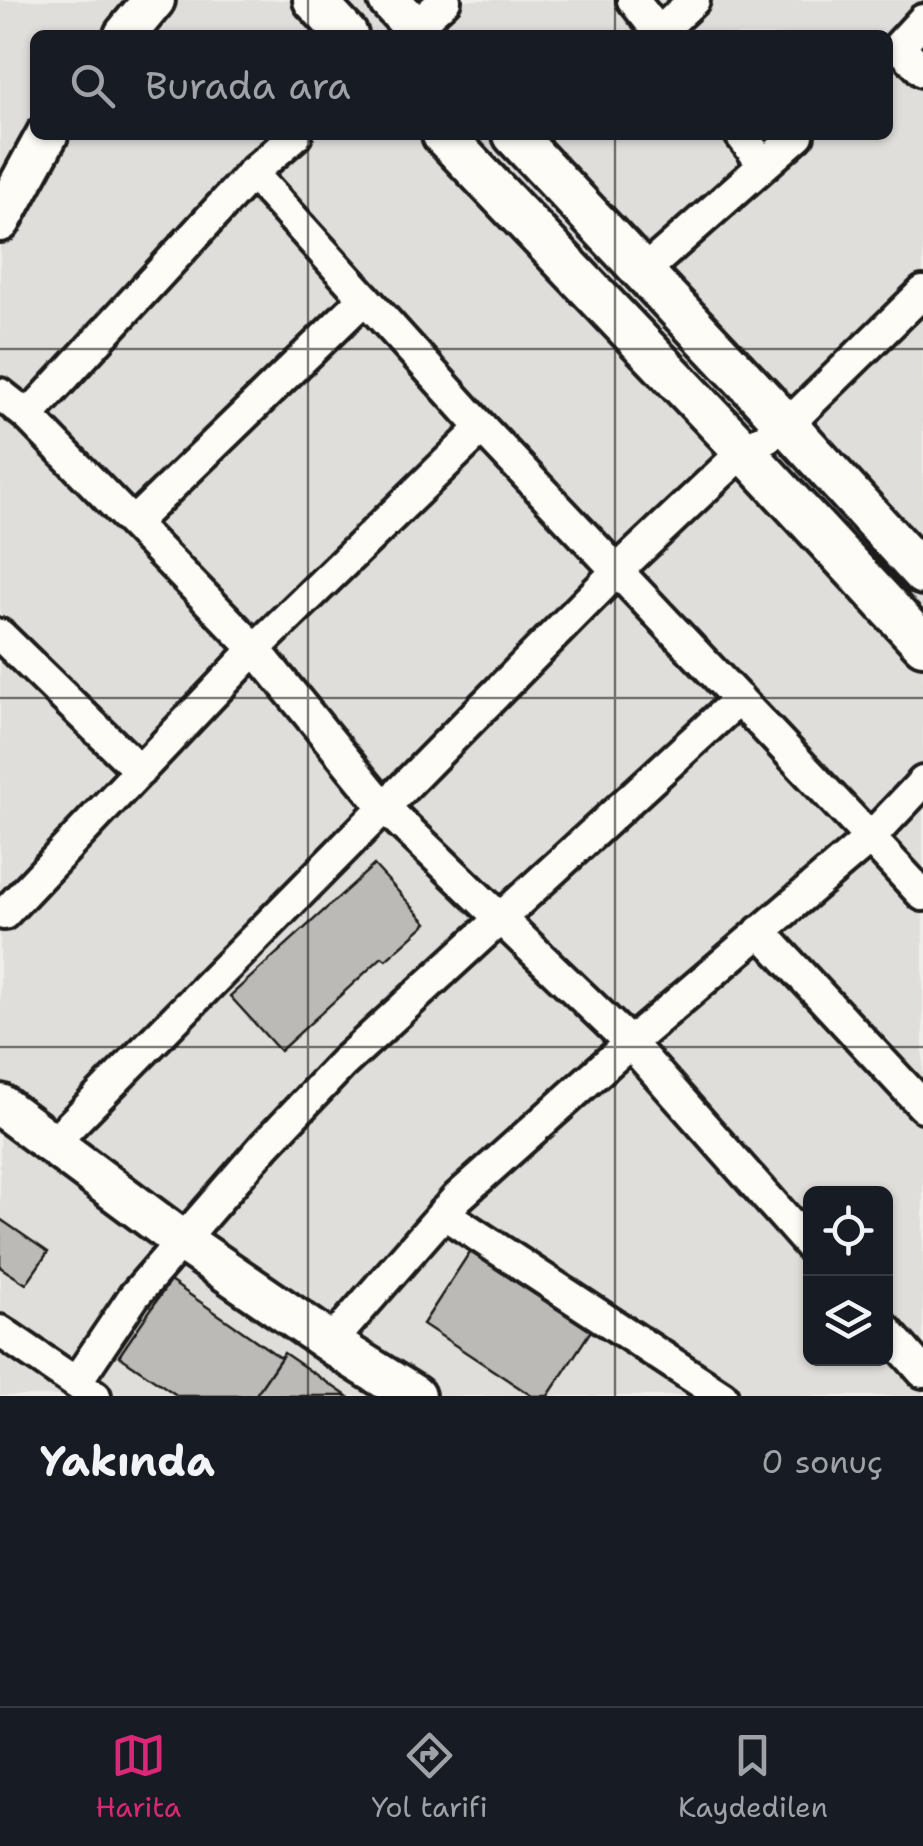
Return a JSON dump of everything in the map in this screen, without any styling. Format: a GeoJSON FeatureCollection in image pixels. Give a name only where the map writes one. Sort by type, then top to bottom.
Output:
{"type":"FeatureCollection","features":[{"type":"Feature","properties":{"kind":"street"},"geometry":{"type":"LineString","coordinates":[[103,30],[118,0]]}},
{"type":"Feature","properties":{"kind":"street"},"geometry":{"type":"LineString","coordinates":[[130,30],[154,0]]}},
{"type":"Feature","properties":{"kind":"street"},"geometry":{"type":"LineString","coordinates":[[314,0],[342,30]]}},
{"type":"Feature","properties":{"kind":"street"},"geometry":{"type":"LineString","coordinates":[[409,21],[445,0]]}},
{"type":"Feature","properties":{"kind":"street"},"geometry":{"type":"LineString","coordinates":[[633,0],[657,30]]}},
{"type":"Feature","properties":{"kind":"street"},"geometry":{"type":"LineString","coordinates":[[664,30],[694,0]]}},
{"type":"Feature","properties":{"kind":"street"},"geometry":{"type":"LineString","coordinates":[[904,0],[923,21],[894,51],[923,71]]}},
{"type":"Feature","properties":{"kind":"street"},"geometry":{"type":"LineString","coordinates":[[0,222],[44,140]]}},
{"type":"Feature","properties":{"kind":"street"},"geometry":{"type":"LineString","coordinates":[[28,416],[252,174],[290,140]]}},
{"type":"Feature","properties":{"kind":"street"},"geometry":{"type":"LineString","coordinates":[[448,140],[923,644]]}},
{"type":"Feature","properties":{"kind":"street"},"geometry":{"type":"LineString","coordinates":[[519,140],[787,425],[916,553]]}},
{"type":"Feature","properties":{"kind":"street"},"geometry":{"type":"LineString","coordinates":[[744,140],[764,165]]}},
{"type":"Feature","properties":{"kind":"street"},"geometry":{"type":"LineString","coordinates":[[642,272],[792,140]]}},
{"type":"Feature","properties":{"kind":"street"},"geometry":{"type":"LineString","coordinates":[[252,174],[482,428],[923,895]]}},
{"type":"Feature","properties":{"kind":"street"},"geometry":{"type":"LineString","coordinates":[[52,1144],[618,570],[744,451],[787,425],[923,292]]}},
{"type":"Feature","properties":{"kind":"street"},"geometry":{"type":"LineString","coordinates":[[133,523],[365,298]]}},
{"type":"Feature","properties":{"kind":"street"},"geometry":{"type":"LineString","coordinates":[[0,394],[28,416],[255,648],[384,807],[630,1043],[803,1238]]}},
{"type":"Feature","properties":{"kind":"street"},"geometry":{"type":"LineString","coordinates":[[4,914],[255,648],[482,428]]}},
{"type":"Feature","properties":{"kind":"street"},"geometry":{"type":"LineString","coordinates":[[0,635],[140,771]]}},
{"type":"Feature","properties":{"kind":"street"},"geometry":{"type":"LineString","coordinates":[[0,1331],[85,1389],[134,1296],[342,1064],[739,699]]}},
{"type":"Feature","properties":{"kind":"street"},"geometry":{"type":"LineString","coordinates":[[331,1342],[456,1198],[870,838],[923,782]]}},
{"type":"Feature","properties":{"kind":"street"},"geometry":{"type":"LineString","coordinates":[[760,932],[923,1106]]}},
{"type":"Feature","properties":{"kind":"street"},"geometry":{"type":"LineString","coordinates":[[0,1106],[182,1240],[414,1396]]}},
{"type":"Feature","properties":{"kind":"street"},"geometry":{"type":"LineString","coordinates":[[443,1213],[722,1396]]}},
{"type":"Feature","properties":{"kind":"street"},"geometry":{"type":"LineString","coordinates":[[893,1338],[923,1372]]}},
{"type":"Feature","properties":{"kind":"street"},"geometry":{"type":"LineString","coordinates":[[912,1396],[923,1382]]}},
{"type":"Feature","properties":{"kind":"shaded area"},"geometry":{"type":"Polygon","coordinates":[[[0,0],[923,0],[923,1396],[0,1396],[0,0]]]}},
{"type":"Feature","properties":{"kind":"building"},"geometry":{"type":"Polygon","coordinates":[[[374,865],[427,923],[386,960],[382,957],[280,1051],[230,996],[374,865]]]}},
{"type":"Feature","properties":{"kind":"building"},"geometry":{"type":"Polygon","coordinates":[[[0,1219],[48,1252],[26,1284],[0,1267],[0,1219]]]}},
{"type":"Feature","properties":{"kind":"building"},"geometry":{"type":"Polygon","coordinates":[[[475,1244],[596,1323],[548,1396],[532,1396],[423,1324],[475,1244]]]}},
{"type":"Feature","properties":{"kind":"building"},"geometry":{"type":"Polygon","coordinates":[[[170,1281],[281,1358],[255,1396],[178,1396],[119,1356],[170,1281]]]}},
{"type":"Feature","properties":{"kind":"building"},"geometry":{"type":"Polygon","coordinates":[[[284,1353],[347,1396],[255,1396],[284,1353]]]}}]}
